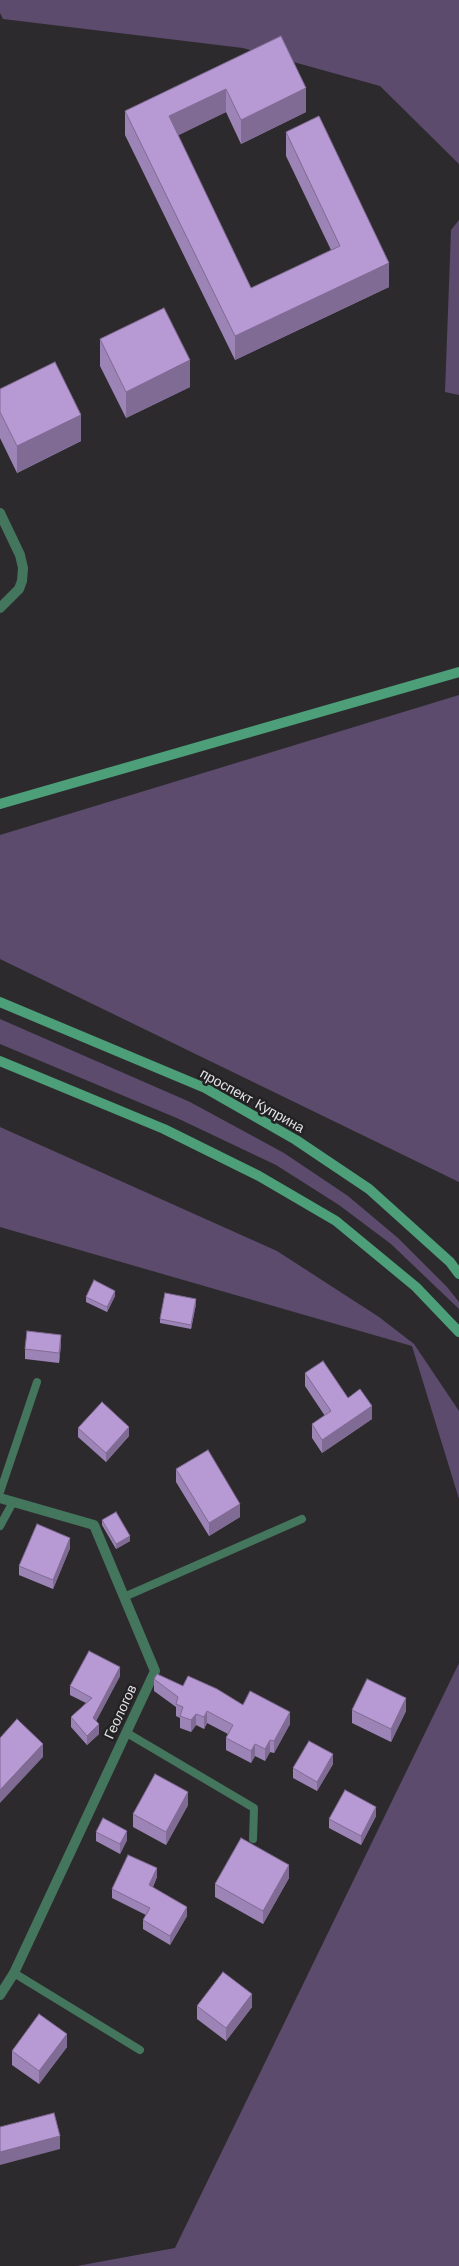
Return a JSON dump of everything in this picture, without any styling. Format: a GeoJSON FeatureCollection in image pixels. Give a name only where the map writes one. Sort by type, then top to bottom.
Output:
{"type":"FeatureCollection","features":[{"type":"Feature","properties":{"kind":"main road"},"geometry":{"type":"LineString","coordinates":[[0,804],[459,672]]}},
{"type":"Feature","properties":{"kind":"main road","name":"проспект Куприна"},"geometry":{"type":"LineString","coordinates":[[0,1002],[205,1088],[296,1140],[369,1189],[450,1262],[459,1274]]}},
{"type":"Feature","properties":{"kind":"main road"},"geometry":{"type":"LineString","coordinates":[[0,1061],[164,1129],[259,1176],[336,1221],[416,1287],[459,1332]]}},
{"type":"Feature","properties":{"kind":"street"},"geometry":{"type":"LineString","coordinates":[[0,513],[20,555],[23,568],[22,582],[19,589],[0,608]]}},
{"type":"Feature","properties":{"kind":"street","name":"Геологов"},"geometry":{"type":"LineString","coordinates":[[0,1498],[94,1525],[156,1671],[14,1973],[0,1995]]}},
{"type":"Feature","properties":{"kind":"lane"},"geometry":{"type":"LineString","coordinates":[[0,1492],[37,1382]]}},
{"type":"Feature","properties":{"kind":"lane"},"geometry":{"type":"LineString","coordinates":[[0,1526],[13,1502]]}},
{"type":"Feature","properties":{"kind":"lane"},"geometry":{"type":"LineString","coordinates":[[124,1597],[302,1519]]}},
{"type":"Feature","properties":{"kind":"lane"},"geometry":{"type":"LineString","coordinates":[[128,1733],[254,1808],[253,1840]]}},
{"type":"Feature","properties":{"kind":"lane"},"geometry":{"type":"LineString","coordinates":[[14,1973],[140,2050]]}},
{"type":"Feature","properties":{"kind":"shaded area"},"geometry":{"type":"Polygon","coordinates":[[[0,0],[459,0],[459,164],[380,86],[243,48],[3,19],[0,13],[0,0]]]}},
{"type":"Feature","properties":{"kind":"shaded area"},"geometry":{"type":"Polygon","coordinates":[[[459,220],[459,395],[445,392],[451,230],[459,220]]]}},
{"type":"Feature","properties":{"kind":"shaded area"},"geometry":{"type":"Polygon","coordinates":[[[459,695],[459,1182],[0,959],[0,835],[459,695]]]}},
{"type":"Feature","properties":{"kind":"shaded area"},"geometry":{"type":"Polygon","coordinates":[[[0,1019],[190,1102],[284,1153],[348,1196],[398,1238],[447,1287],[459,1302],[459,1309],[391,1244],[339,1205],[276,1165],[179,1119],[0,1044],[0,1019]]]}},
{"type":"Feature","properties":{"kind":"shaded area"},"geometry":{"type":"Polygon","coordinates":[[[0,1127],[277,1251],[379,1317],[414,1344],[459,1411],[459,1499],[412,1346],[0,1227],[0,1127]]]}},
{"type":"Feature","properties":{"kind":"shaded area"},"geometry":{"type":"Polygon","coordinates":[[[459,1663],[459,2266],[77,2266],[175,2248],[459,1663]]]}},
{"type":"Feature","properties":{"kind":"building"},"geometry":{"type":"Polygon","coordinates":[[[281,36],[306,88],[241,120],[226,89],[169,116],[251,288],[340,246],[286,132],[319,116],[389,263],[235,336],[125,111],[281,36]]]}},
{"type":"Feature","properties":{"kind":"building"},"geometry":{"type":"Polygon","coordinates":[[[164,308],[190,360],[126,392],[100,339],[164,308]]]}},
{"type":"Feature","properties":{"kind":"building"},"geometry":{"type":"Polygon","coordinates":[[[55,362],[81,415],[17,446],[0,412],[0,389],[55,362]]]}},
{"type":"Feature","properties":{"kind":"building"},"geometry":{"type":"Polygon","coordinates":[[[94,1280],[115,1291],[107,1307],[86,1297],[94,1280]]]}},
{"type":"Feature","properties":{"kind":"building"},"geometry":{"type":"Polygon","coordinates":[[[165,1293],[196,1299],[191,1325],[160,1319],[165,1293]]]}},
{"type":"Feature","properties":{"kind":"building"},"geometry":{"type":"Polygon","coordinates":[[[27,1331],[61,1335],[59,1353],[25,1349],[27,1331]]]}},
{"type":"Feature","properties":{"kind":"building"},"geometry":{"type":"Polygon","coordinates":[[[323,1361],[348,1398],[360,1389],[372,1406],[322,1440],[312,1424],[331,1411],[305,1373],[323,1361]]]}},
{"type":"Feature","properties":{"kind":"building"},"geometry":{"type":"Polygon","coordinates":[[[102,1402],[129,1427],[106,1453],[78,1428],[102,1402]]]}},
{"type":"Feature","properties":{"kind":"building"},"geometry":{"type":"Polygon","coordinates":[[[208,1450],[240,1504],[209,1523],[176,1469],[208,1450]]]}},
{"type":"Feature","properties":{"kind":"building"},"geometry":{"type":"Polygon","coordinates":[[[116,1512],[130,1536],[116,1544],[102,1520],[116,1512]]]}},
{"type":"Feature","properties":{"kind":"building"},"geometry":{"type":"Polygon","coordinates":[[[37,1524],[70,1538],[53,1580],[19,1566],[37,1524]]]}},
{"type":"Feature","properties":{"kind":"building"},"geometry":{"type":"Polygon","coordinates":[[[89,1651],[120,1667],[93,1718],[99,1724],[87,1736],[71,1717],[92,1698],[70,1686],[89,1651]]]}},
{"type":"Feature","properties":{"kind":"building"},"geometry":{"type":"Polygon","coordinates":[[[157,1674],[183,1686],[188,1676],[217,1689],[243,1705],[250,1691],[290,1712],[274,1741],[270,1740],[265,1749],[255,1744],[251,1751],[226,1738],[233,1725],[207,1711],[204,1717],[196,1714],[191,1720],[180,1716],[183,1707],[176,1704],[178,1697],[154,1679],[157,1674]]]}},
{"type":"Feature","properties":{"kind":"building"},"geometry":{"type":"Polygon","coordinates":[[[367,1679],[406,1698],[391,1729],[352,1710],[367,1679]]]}},
{"type":"Feature","properties":{"kind":"building"},"geometry":{"type":"Polygon","coordinates":[[[17,1719],[43,1744],[0,1790],[0,1738],[17,1719]]]}},
{"type":"Feature","properties":{"kind":"building"},"geometry":{"type":"Polygon","coordinates":[[[309,1741],[333,1754],[317,1782],[293,1768],[309,1741]]]}},
{"type":"Feature","properties":{"kind":"building"},"geometry":{"type":"Polygon","coordinates":[[[155,1774],[188,1792],[166,1832],[133,1814],[155,1774]]]}},
{"type":"Feature","properties":{"kind":"building"},"geometry":{"type":"Polygon","coordinates":[[[345,1790],[376,1807],[361,1836],[329,1819],[345,1790]]]}},
{"type":"Feature","properties":{"kind":"building"},"geometry":{"type":"Polygon","coordinates":[[[103,1818],[127,1831],[120,1844],[96,1832],[103,1818]]]}},
{"type":"Feature","properties":{"kind":"building"},"geometry":{"type":"Polygon","coordinates":[[[241,1838],[289,1865],[263,1911],[215,1884],[241,1838]]]}},
{"type":"Feature","properties":{"kind":"building"},"geometry":{"type":"Polygon","coordinates":[[[128,1855],[157,1868],[149,1885],[187,1907],[170,1936],[143,1920],[150,1908],[112,1889],[128,1855]]]}},
{"type":"Feature","properties":{"kind":"building"},"geometry":{"type":"Polygon","coordinates":[[[223,1972],[252,1994],[226,2028],[197,2006],[223,1972]]]}},
{"type":"Feature","properties":{"kind":"building"},"geometry":{"type":"Polygon","coordinates":[[[39,2014],[67,2034],[39,2071],[12,2051],[39,2014]]]}},
{"type":"Feature","properties":{"kind":"building"},"geometry":{"type":"Polygon","coordinates":[[[54,2113],[60,2136],[0,2152],[0,2127],[54,2113]]]}}]}
